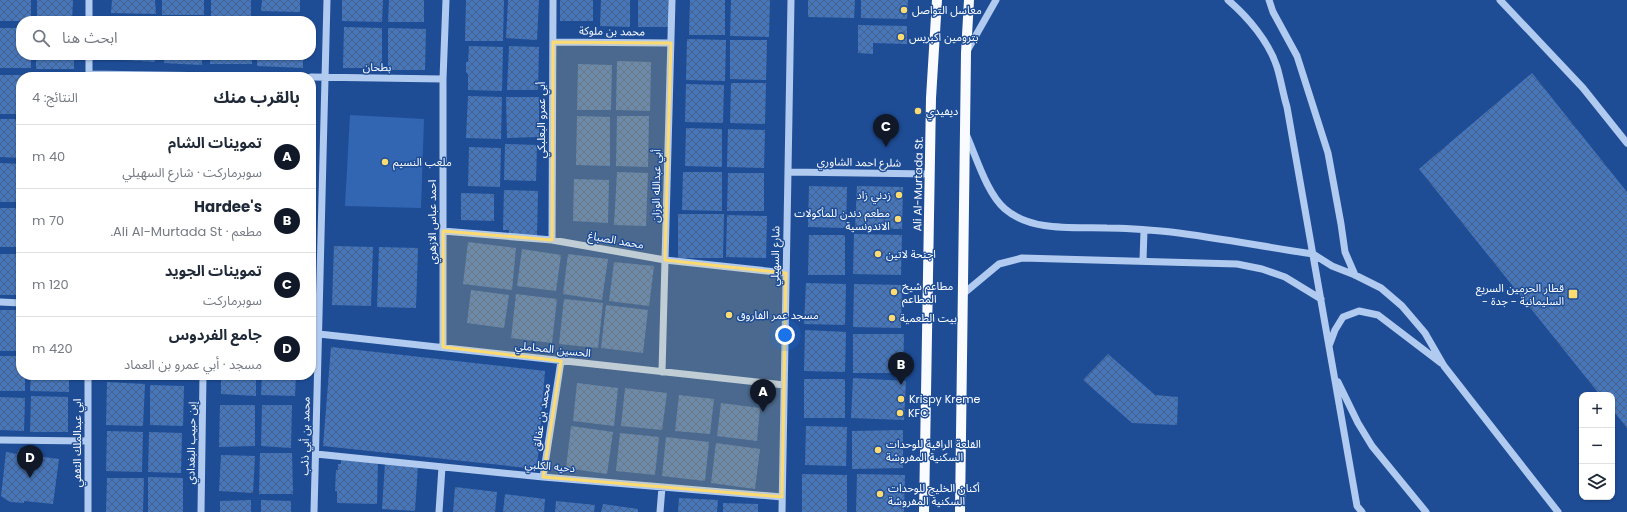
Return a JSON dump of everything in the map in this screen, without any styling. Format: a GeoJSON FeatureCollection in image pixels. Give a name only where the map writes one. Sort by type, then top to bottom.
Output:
{"type":"FeatureCollection","features":[{"type":"Feature","properties":{"kind":"main road","name":"Ali Al-Murtada St."},"geometry":{"type":"LineString","coordinates":[[924,512],[931,98],[937,0]]}},
{"type":"Feature","properties":{"kind":"main road"},"geometry":{"type":"LineString","coordinates":[[960,512],[966,53],[969,0]]}},
{"type":"Feature","properties":{"kind":"street"},"geometry":{"type":"LineString","coordinates":[[89,16],[90,0]]}},
{"type":"Feature","properties":{"kind":"street","name":"محمد بن أبي ذئب"},"geometry":{"type":"LineString","coordinates":[[314,512],[327,0]]}},
{"type":"Feature","properties":{"kind":"street","name":"احمد عباس الازهري"},"geometry":{"type":"LineString","coordinates":[[443,348],[443,79],[446,0]]}},
{"type":"Feature","properties":{"kind":"street","name":"أبي عمرو البعلبكي"},"geometry":{"type":"LineString","coordinates":[[552,240],[553,0]]}},
{"type":"Feature","properties":{"kind":"street","name":"أبي عبدالله الوزان"},"geometry":{"type":"LineString","coordinates":[[662,372],[672,0]]}},
{"type":"Feature","properties":{"kind":"street","name":"شارع السهيلي"},"geometry":{"type":"LineString","coordinates":[[782,512],[791,0]]}},
{"type":"Feature","properties":{"kind":"street"},"geometry":{"type":"LineString","coordinates":[[966,53],[996,0]]}},
{"type":"Feature","properties":{"kind":"street"},"geometry":{"type":"LineString","coordinates":[[1228,0],[1239,9],[1260,34],[1277,66],[1313,254],[1357,506],[1362,512]]}},
{"type":"Feature","properties":{"kind":"street"},"geometry":{"type":"LineString","coordinates":[[1268,0],[1272,12],[1297,56],[1328,153],[1342,224],[1345,252],[1355,275]]}},
{"type":"Feature","properties":{"kind":"street"},"geometry":{"type":"LineString","coordinates":[[1500,0],[1583,88],[1627,143]]}},
{"type":"Feature","properties":{"kind":"street","name":"محمد بن ملوكة"},"geometry":{"type":"LineString","coordinates":[[553,42],[671,43]]}},
{"type":"Feature","properties":{"kind":"street"},"geometry":{"type":"LineString","coordinates":[[89,60],[89,72]]}},
{"type":"Feature","properties":{"kind":"street","name":"بطحان"},"geometry":{"type":"LineString","coordinates":[[316,77],[443,79]]}},
{"type":"Feature","properties":{"kind":"street"},"geometry":{"type":"LineString","coordinates":[[965,132],[993,196],[1005,209],[1019,218],[1052,226],[1178,233],[1313,254],[1332,266],[1355,275],[1381,288],[1402,306],[1425,333],[1444,366],[1558,512]]}},
{"type":"Feature","properties":{"kind":"street","name":"شلرع احمد الشاوري"},"geometry":{"type":"LineString","coordinates":[[788,172],[930,174]]}},
{"type":"Feature","properties":{"kind":"street"},"geometry":{"type":"LineString","coordinates":[[1143,261],[1144,230]]}},
{"type":"Feature","properties":{"kind":"street","name":"محمد الصباغ"},"geometry":{"type":"LineString","coordinates":[[443,231],[552,240],[665,260],[786,273]]}},
{"type":"Feature","properties":{"kind":"street"},"geometry":{"type":"LineString","coordinates":[[963,294],[999,264],[1022,258],[1236,264],[1262,269],[1285,277],[1321,299]]}},
{"type":"Feature","properties":{"kind":"street"},"geometry":{"type":"LineString","coordinates":[[0,302],[16,303]]}},
{"type":"Feature","properties":{"kind":"street"},"geometry":{"type":"LineString","coordinates":[[1329,346],[1335,330],[1343,317],[1359,311],[1378,315],[1444,366]]}},
{"type":"Feature","properties":{"kind":"street","name":"الحسين المحاملي"},"geometry":{"type":"LineString","coordinates":[[319,334],[784,385]]}},
{"type":"Feature","properties":{"kind":"street","name":"محمد بن عفالق"},"geometry":{"type":"LineString","coordinates":[[543,477],[561,361]]}},
{"type":"Feature","properties":{"kind":"street"},"geometry":{"type":"LineString","coordinates":[[1334,374],[1358,423],[1372,446],[1426,512]]}},
{"type":"Feature","properties":{"kind":"street","name":"ابي عبدالملك الثقفي"},"geometry":{"type":"LineString","coordinates":[[88,380],[88,512]]}},
{"type":"Feature","properties":{"kind":"street","name":"إبن حبيب البغدادي"},"geometry":{"type":"LineString","coordinates":[[201,512],[203,380]]}},
{"type":"Feature","properties":{"kind":"street"},"geometry":{"type":"LineString","coordinates":[[0,440],[88,441]]}},
{"type":"Feature","properties":{"kind":"street","name":"دحيه الكلبي"},"geometry":{"type":"LineString","coordinates":[[316,454],[543,477],[782,497]]}},
{"type":"Feature","properties":{"kind":"street"},"geometry":{"type":"LineString","coordinates":[[439,512],[442,467]]}},
{"type":"Feature","properties":{"kind":"street"},"geometry":{"type":"LineString","coordinates":[[660,512],[662,487]]}},
{"type":"Feature","properties":{"kind":"highlighted area"},"geometry":{"type":"Polygon","coordinates":[[[553,42],[671,43],[665,260],[786,273],[782,497],[543,477],[561,361],[443,347],[443,231],[552,240],[553,42]]]}},
{"type":"Feature","properties":{"kind":"shaded area","name":"ملعب النسيم"},"geometry":{"type":"Polygon","coordinates":[[[350,115],[424,119],[421,208],[345,206],[350,115]]]}},
{"type":"Feature","properties":{"kind":"building"},"geometry":{"type":"Polygon","coordinates":[[[0,0],[31,0],[31,16],[16,16],[16,21],[0,21],[0,0]]]}},
{"type":"Feature","properties":{"kind":"building"},"geometry":{"type":"Polygon","coordinates":[[[37,0],[73,0],[72,16],[37,16],[37,0]]]}},
{"type":"Feature","properties":{"kind":"building"},"geometry":{"type":"Polygon","coordinates":[[[112,0],[155,0],[156,14],[111,13],[112,0]]]}},
{"type":"Feature","properties":{"kind":"building"},"geometry":{"type":"Polygon","coordinates":[[[162,0],[204,0],[204,15],[162,15],[162,0]]]}},
{"type":"Feature","properties":{"kind":"building"},"geometry":{"type":"Polygon","coordinates":[[[211,0],[251,0],[251,16],[211,16],[211,0]]]}},
{"type":"Feature","properties":{"kind":"building"},"geometry":{"type":"Polygon","coordinates":[[[262,0],[300,0],[300,12],[261,11],[262,0]]]}},
{"type":"Feature","properties":{"kind":"building"},"geometry":{"type":"Polygon","coordinates":[[[342,0],[383,0],[382,22],[342,21],[342,0]]]}},
{"type":"Feature","properties":{"kind":"building"},"geometry":{"type":"Polygon","coordinates":[[[389,0],[424,0],[424,22],[388,22],[389,0]]]}},
{"type":"Feature","properties":{"kind":"building"},"geometry":{"type":"Polygon","coordinates":[[[466,0],[504,0],[503,41],[465,41],[466,0]]]}},
{"type":"Feature","properties":{"kind":"building"},"geometry":{"type":"Polygon","coordinates":[[[508,0],[539,0],[537,40],[506,38],[508,0]]]}},
{"type":"Feature","properties":{"kind":"building"},"geometry":{"type":"Polygon","coordinates":[[[560,0],[593,0],[593,21],[560,21],[560,0]]]}},
{"type":"Feature","properties":{"kind":"building"},"geometry":{"type":"Polygon","coordinates":[[[601,0],[630,0],[630,27],[600,26],[601,0]]]}},
{"type":"Feature","properties":{"kind":"building"},"geometry":{"type":"Polygon","coordinates":[[[638,0],[668,0],[669,27],[638,27],[638,0]]]}},
{"type":"Feature","properties":{"kind":"building"},"geometry":{"type":"Polygon","coordinates":[[[690,0],[725,0],[725,35],[689,35],[690,0]]]}},
{"type":"Feature","properties":{"kind":"building"},"geometry":{"type":"Polygon","coordinates":[[[731,0],[770,0],[769,37],[730,36],[731,0]]]}},
{"type":"Feature","properties":{"kind":"building"},"geometry":{"type":"Polygon","coordinates":[[[808,0],[855,0],[854,18],[808,17],[808,0]]]}},
{"type":"Feature","properties":{"kind":"building"},"geometry":{"type":"Polygon","coordinates":[[[861,0],[908,0],[907,19],[861,18],[861,0]]]}},
{"type":"Feature","properties":{"kind":"building"},"geometry":{"type":"Polygon","coordinates":[[[858,25],[907,26],[907,44],[873,43],[873,54],[858,53],[858,25]]]}},
{"type":"Feature","properties":{"kind":"building"},"geometry":{"type":"Polygon","coordinates":[[[344,27],[382,28],[382,68],[343,68],[344,27]]]}},
{"type":"Feature","properties":{"kind":"building"},"geometry":{"type":"Polygon","coordinates":[[[0,28],[16,28],[16,60],[31,60],[31,68],[0,68],[0,28]]]}},
{"type":"Feature","properties":{"kind":"building"},"geometry":{"type":"Polygon","coordinates":[[[388,28],[426,29],[425,70],[388,70],[388,28]]]}},
{"type":"Feature","properties":{"kind":"building"},"geometry":{"type":"Polygon","coordinates":[[[687,39],[726,40],[725,81],[686,80],[687,39]]]}},
{"type":"Feature","properties":{"kind":"building"},"geometry":{"type":"Polygon","coordinates":[[[730,40],[767,40],[766,80],[730,79],[730,40]]]}},
{"type":"Feature","properties":{"kind":"building"},"geometry":{"type":"Polygon","coordinates":[[[469,46],[503,47],[502,91],[468,90],[466,62],[468,62],[469,46]]]}},
{"type":"Feature","properties":{"kind":"building"},"geometry":{"type":"Polygon","coordinates":[[[509,46],[539,47],[538,90],[507,90],[509,46]]]}},
{"type":"Feature","properties":{"kind":"building"},"geometry":{"type":"Polygon","coordinates":[[[36,60],[74,60],[74,69],[36,69],[36,60]]]}},
{"type":"Feature","properties":{"kind":"building"},"geometry":{"type":"Polygon","coordinates":[[[124,60],[155,60],[155,62],[124,60]]]}},
{"type":"Feature","properties":{"kind":"building"},"geometry":{"type":"Polygon","coordinates":[[[164,60],[202,60],[202,65],[164,63],[164,60]]]}},
{"type":"Feature","properties":{"kind":"building"},"geometry":{"type":"Polygon","coordinates":[[[210,60],[252,60],[252,64],[210,64],[210,60]]]}},
{"type":"Feature","properties":{"kind":"building"},"geometry":{"type":"Polygon","coordinates":[[[257,60],[303,60],[303,68],[257,66],[257,60]]]}},
{"type":"Feature","properties":{"kind":"building"},"geometry":{"type":"Polygon","coordinates":[[[617,61],[651,62],[650,111],[616,110],[617,61]]]}},
{"type":"Feature","properties":{"kind":"building"},"geometry":{"type":"Polygon","coordinates":[[[578,64],[612,65],[611,110],[577,110],[578,64]]]}},
{"type":"Feature","properties":{"kind":"building","name":"قطار الحرمين السريع - السليمانية - جدة"},"geometry":{"type":"Polygon","coordinates":[[[1532,73],[1627,192],[1627,428],[1615,413],[1615,392],[1598,392],[1419,169],[1532,73]]]}},
{"type":"Feature","properties":{"kind":"building"},"geometry":{"type":"Polygon","coordinates":[[[0,75],[16,75],[16,114],[0,114],[0,75]]]}},
{"type":"Feature","properties":{"kind":"building"},"geometry":{"type":"Polygon","coordinates":[[[731,83],[766,83],[765,124],[730,123],[731,83]]]}},
{"type":"Feature","properties":{"kind":"building"},"geometry":{"type":"Polygon","coordinates":[[[686,84],[724,85],[723,123],[685,122],[686,84]]]}},
{"type":"Feature","properties":{"kind":"building"},"geometry":{"type":"Polygon","coordinates":[[[468,96],[502,97],[501,139],[466,138],[468,96]]]}},
{"type":"Feature","properties":{"kind":"building"},"geometry":{"type":"Polygon","coordinates":[[[506,97],[539,97],[539,137],[507,138],[506,97]]]}},
{"type":"Feature","properties":{"kind":"building"},"geometry":{"type":"Polygon","coordinates":[[[577,116],[610,117],[610,166],[576,165],[577,116]]]}},
{"type":"Feature","properties":{"kind":"building"},"geometry":{"type":"Polygon","coordinates":[[[617,116],[649,116],[648,167],[616,166],[617,116]]]}},
{"type":"Feature","properties":{"kind":"building"},"geometry":{"type":"Polygon","coordinates":[[[0,119],[16,119],[16,158],[0,157],[0,119]]]}},
{"type":"Feature","properties":{"kind":"building"},"geometry":{"type":"Polygon","coordinates":[[[686,128],[722,129],[722,167],[685,166],[686,128]]]}},
{"type":"Feature","properties":{"kind":"building"},"geometry":{"type":"Polygon","coordinates":[[[728,129],[765,130],[764,168],[727,167],[728,129]]]}},
{"type":"Feature","properties":{"kind":"building"},"geometry":{"type":"Polygon","coordinates":[[[505,144],[537,145],[536,181],[504,180],[505,144]]]}},
{"type":"Feature","properties":{"kind":"building"},"geometry":{"type":"Polygon","coordinates":[[[469,147],[501,148],[500,187],[468,186],[469,147]]]}},
{"type":"Feature","properties":{"kind":"building"},"geometry":{"type":"Polygon","coordinates":[[[0,163],[16,164],[16,202],[0,202],[0,163]]]}},
{"type":"Feature","properties":{"kind":"building"},"geometry":{"type":"Polygon","coordinates":[[[617,172],[648,173],[646,226],[614,225],[617,172]]]}},
{"type":"Feature","properties":{"kind":"building"},"geometry":{"type":"Polygon","coordinates":[[[683,172],[722,172],[722,211],[682,210],[683,172]]]}},
{"type":"Feature","properties":{"kind":"building"},"geometry":{"type":"Polygon","coordinates":[[[728,173],[764,173],[764,211],[727,211],[728,173]]]}},
{"type":"Feature","properties":{"kind":"building"},"geometry":{"type":"Polygon","coordinates":[[[574,179],[609,180],[608,223],[573,221],[574,179]]]}},
{"type":"Feature","properties":{"kind":"building"},"geometry":{"type":"Polygon","coordinates":[[[809,186],[847,187],[846,228],[808,227],[809,186]]]}},
{"type":"Feature","properties":{"kind":"building"},"geometry":{"type":"Polygon","coordinates":[[[857,186],[903,187],[902,229],[855,228],[857,186]]]}},
{"type":"Feature","properties":{"kind":"building"},"geometry":{"type":"Polygon","coordinates":[[[504,190],[538,191],[537,235],[509,235],[509,230],[503,230],[504,190]]]}},
{"type":"Feature","properties":{"kind":"building"},"geometry":{"type":"Polygon","coordinates":[[[461,193],[494,194],[494,221],[461,220],[461,193]]]}},
{"type":"Feature","properties":{"kind":"building"},"geometry":{"type":"Polygon","coordinates":[[[0,208],[16,208],[16,247],[0,247],[0,208]]]}},
{"type":"Feature","properties":{"kind":"building"},"geometry":{"type":"Polygon","coordinates":[[[678,214],[724,214],[723,258],[678,258],[678,214]]]}},
{"type":"Feature","properties":{"kind":"building"},"geometry":{"type":"Polygon","coordinates":[[[727,215],[767,216],[766,258],[726,257],[727,215]]]}},
{"type":"Feature","properties":{"kind":"building","name":"اجنحة لاتين"},"geometry":{"type":"Polygon","coordinates":[[[854,234],[902,235],[901,275],[853,274],[854,234]]]}},
{"type":"Feature","properties":{"kind":"building"},"geometry":{"type":"Polygon","coordinates":[[[809,235],[845,235],[845,275],[808,275],[809,235]]]}},
{"type":"Feature","properties":{"kind":"building"},"geometry":{"type":"Polygon","coordinates":[[[468,242],[516,248],[512,290],[463,284],[468,242]]]}},
{"type":"Feature","properties":{"kind":"building"},"geometry":{"type":"Polygon","coordinates":[[[334,246],[373,247],[371,306],[332,305],[334,246]]]}},
{"type":"Feature","properties":{"kind":"building"},"geometry":{"type":"Polygon","coordinates":[[[379,247],[418,248],[416,308],[377,307],[379,247]]]}},
{"type":"Feature","properties":{"kind":"building"},"geometry":{"type":"Polygon","coordinates":[[[522,249],[561,255],[556,291],[517,286],[522,249]]]}},
{"type":"Feature","properties":{"kind":"building"},"geometry":{"type":"Polygon","coordinates":[[[0,254],[16,254],[16,295],[0,295],[0,254]]]}},
{"type":"Feature","properties":{"kind":"building"},"geometry":{"type":"Polygon","coordinates":[[[568,254],[608,259],[602,300],[563,294],[568,254]]]}},
{"type":"Feature","properties":{"kind":"building"},"geometry":{"type":"Polygon","coordinates":[[[614,262],[654,266],[649,306],[609,301],[614,262]]]}},
{"type":"Feature","properties":{"kind":"building"},"geometry":{"type":"Polygon","coordinates":[[[806,283],[846,284],[845,325],[804,324],[806,283]]]}},
{"type":"Feature","properties":{"kind":"building"},"geometry":{"type":"Polygon","coordinates":[[[854,284],[902,285],[901,328],[853,327],[854,284]]]}},
{"type":"Feature","properties":{"kind":"building"},"geometry":{"type":"Polygon","coordinates":[[[471,290],[509,295],[504,328],[467,323],[471,290]]]}},
{"type":"Feature","properties":{"kind":"building"},"geometry":{"type":"Polygon","coordinates":[[[516,294],[557,299],[552,343],[511,338],[516,294]]]}},
{"type":"Feature","properties":{"kind":"building"},"geometry":{"type":"Polygon","coordinates":[[[564,299],[603,303],[598,348],[559,344],[564,299]]]}},
{"type":"Feature","properties":{"kind":"building"},"geometry":{"type":"Polygon","coordinates":[[[606,305],[648,310],[643,353],[601,348],[606,305]]]}},
{"type":"Feature","properties":{"kind":"building"},"geometry":{"type":"Polygon","coordinates":[[[0,310],[16,310],[16,351],[0,351],[0,310]]]}},
{"type":"Feature","properties":{"kind":"building"},"geometry":{"type":"Polygon","coordinates":[[[805,330],[846,332],[845,372],[804,371],[805,330]]]}},
{"type":"Feature","properties":{"kind":"building"},"geometry":{"type":"Polygon","coordinates":[[[853,334],[904,334],[903,373],[853,373],[853,334]]]}},
{"type":"Feature","properties":{"kind":"building"},"geometry":{"type":"Polygon","coordinates":[[[331,347],[545,371],[537,469],[323,446],[331,347]]]}},
{"type":"Feature","properties":{"kind":"building"},"geometry":{"type":"Polygon","coordinates":[[[1108,354],[1155,395],[1178,397],[1177,425],[1132,423],[1083,380],[1108,354]]]}},
{"type":"Feature","properties":{"kind":"building"},"geometry":{"type":"Polygon","coordinates":[[[0,356],[16,356],[16,380],[25,380],[25,391],[0,391],[0,356]]]}},
{"type":"Feature","properties":{"kind":"building"},"geometry":{"type":"Polygon","coordinates":[[[853,378],[906,381],[904,420],[851,418],[853,378]]]}},
{"type":"Feature","properties":{"kind":"building"},"geometry":{"type":"Polygon","coordinates":[[[804,379],[845,379],[845,418],[804,418],[804,379]]]}},
{"type":"Feature","properties":{"kind":"building"},"geometry":{"type":"Polygon","coordinates":[[[31,380],[69,380],[69,392],[30,391],[31,380]]]}},
{"type":"Feature","properties":{"kind":"building"},"geometry":{"type":"Polygon","coordinates":[[[221,380],[256,380],[256,396],[221,394],[221,380]]]}},
{"type":"Feature","properties":{"kind":"building"},"geometry":{"type":"Polygon","coordinates":[[[262,380],[296,380],[295,396],[261,395],[262,380]]]}},
{"type":"Feature","properties":{"kind":"building"},"geometry":{"type":"Polygon","coordinates":[[[107,382],[145,384],[143,426],[106,425],[107,382]]]}},
{"type":"Feature","properties":{"kind":"building"},"geometry":{"type":"Polygon","coordinates":[[[577,383],[618,388],[614,426],[573,421],[577,383]]]}},
{"type":"Feature","properties":{"kind":"building"},"geometry":{"type":"Polygon","coordinates":[[[150,385],[184,386],[183,426],[150,425],[150,385]]]}},
{"type":"Feature","properties":{"kind":"building"},"geometry":{"type":"Polygon","coordinates":[[[625,388],[667,393],[662,430],[621,426],[625,388]]]}},
{"type":"Feature","properties":{"kind":"building"},"geometry":{"type":"Polygon","coordinates":[[[679,395],[714,399],[710,434],[675,431],[679,395]]]}},
{"type":"Feature","properties":{"kind":"building"},"geometry":{"type":"Polygon","coordinates":[[[31,396],[68,397],[68,432],[30,432],[31,396]]]}},
{"type":"Feature","properties":{"kind":"building"},"geometry":{"type":"Polygon","coordinates":[[[0,397],[25,398],[24,431],[0,430],[0,397]]]}},
{"type":"Feature","properties":{"kind":"building"},"geometry":{"type":"Polygon","coordinates":[[[721,403],[760,408],[757,441],[717,436],[721,403]]]}},
{"type":"Feature","properties":{"kind":"building"},"geometry":{"type":"Polygon","coordinates":[[[220,405],[255,405],[255,446],[219,447],[220,405]]]}},
{"type":"Feature","properties":{"kind":"building"},"geometry":{"type":"Polygon","coordinates":[[[262,405],[292,405],[291,448],[261,446],[262,405]]]}},
{"type":"Feature","properties":{"kind":"building"},"geometry":{"type":"Polygon","coordinates":[[[571,426],[613,432],[607,474],[566,468],[571,426]]]}},
{"type":"Feature","properties":{"kind":"building"},"geometry":{"type":"Polygon","coordinates":[[[806,426],[847,427],[846,466],[805,465],[806,426]]]}},
{"type":"Feature","properties":{"kind":"building","name":"القلعة الراقية للوحدات السكنية المفروشة"},"geometry":{"type":"Polygon","coordinates":[[[903,430],[903,468],[852,469],[852,431],[903,430]]]}},
{"type":"Feature","properties":{"kind":"building"},"geometry":{"type":"Polygon","coordinates":[[[107,431],[143,432],[142,472],[106,471],[107,431]]]}},
{"type":"Feature","properties":{"kind":"building"},"geometry":{"type":"Polygon","coordinates":[[[149,432],[182,433],[181,473],[148,472],[149,432]]]}},
{"type":"Feature","properties":{"kind":"building"},"geometry":{"type":"Polygon","coordinates":[[[620,433],[659,437],[655,475],[616,471],[620,433]]]}},
{"type":"Feature","properties":{"kind":"building"},"geometry":{"type":"Polygon","coordinates":[[[666,437],[709,442],[705,481],[662,476],[666,437]]]}},
{"type":"Feature","properties":{"kind":"building"},"geometry":{"type":"Polygon","coordinates":[[[716,443],[760,449],[755,489],[711,483],[716,443]]]}},
{"type":"Feature","properties":{"kind":"building"},"geometry":{"type":"Polygon","coordinates":[[[18,450],[30,451],[29,455],[59,459],[53,504],[24,501],[24,503],[10,502],[1,496],[6,452],[17,454],[18,450]]]}},
{"type":"Feature","properties":{"kind":"building"},"geometry":{"type":"Polygon","coordinates":[[[260,453],[292,453],[293,494],[259,494],[260,453]]]}},
{"type":"Feature","properties":{"kind":"building"},"geometry":{"type":"Polygon","coordinates":[[[221,455],[255,456],[253,493],[219,491],[221,455]]]}},
{"type":"Feature","properties":{"kind":"building"},"geometry":{"type":"Polygon","coordinates":[[[341,459],[378,460],[377,504],[337,503],[337,491],[335,491],[336,470],[338,470],[338,464],[341,464],[341,459]]]}},
{"type":"Feature","properties":{"kind":"building"},"geometry":{"type":"Polygon","coordinates":[[[385,463],[418,465],[415,511],[382,509],[385,463]]]}},
{"type":"Feature","properties":{"kind":"building"},"geometry":{"type":"Polygon","coordinates":[[[802,474],[847,475],[847,512],[802,512],[802,474]]]}},
{"type":"Feature","properties":{"kind":"building","name":"أكنان الخليج للوحدات السكنية المفروشة"},"geometry":{"type":"Polygon","coordinates":[[[857,474],[905,475],[904,512],[856,512],[857,474]]]}},
{"type":"Feature","properties":{"kind":"building"},"geometry":{"type":"Polygon","coordinates":[[[148,477],[183,478],[183,512],[148,512],[148,477]]]}},
{"type":"Feature","properties":{"kind":"building"},"geometry":{"type":"Polygon","coordinates":[[[107,478],[144,478],[143,512],[106,512],[107,478]]]}},
{"type":"Feature","properties":{"kind":"building"},"geometry":{"type":"Polygon","coordinates":[[[455,487],[497,492],[495,512],[453,512],[455,487]]]}},
{"type":"Feature","properties":{"kind":"building"},"geometry":{"type":"Polygon","coordinates":[[[505,494],[545,499],[544,512],[503,512],[505,494]]]}},
{"type":"Feature","properties":{"kind":"building"},"geometry":{"type":"Polygon","coordinates":[[[679,498],[718,500],[717,512],[678,512],[679,498]]]}},
{"type":"Feature","properties":{"kind":"building"},"geometry":{"type":"Polygon","coordinates":[[[251,500],[251,512],[220,512],[220,501],[251,500]]]}},
{"type":"Feature","properties":{"kind":"building"},"geometry":{"type":"Polygon","coordinates":[[[261,500],[291,501],[291,512],[261,512],[261,500]]]}},
{"type":"Feature","properties":{"kind":"building"},"geometry":{"type":"Polygon","coordinates":[[[556,501],[595,505],[594,512],[555,512],[556,501]]]}},
{"type":"Feature","properties":{"kind":"building"},"geometry":{"type":"Polygon","coordinates":[[[723,503],[758,504],[758,512],[723,512],[723,503]]]}},
{"type":"Feature","properties":{"kind":"building"},"geometry":{"type":"Polygon","coordinates":[[[603,504],[638,509],[638,512],[601,512],[603,504]]]}},
{"type":"Feature","properties":{"kind":"place","name":"معاسل التواصل"},"geometry":{"type":"Point","coordinates":[904,10]}},
{"type":"Feature","properties":{"kind":"place","name":"بترومين اكبريس"},"geometry":{"type":"Point","coordinates":[901,37]}},
{"type":"Feature","properties":{"kind":"place","name":"ديفيدي"},"geometry":{"type":"Point","coordinates":[918,111]}},
{"type":"Feature","properties":{"kind":"place","name":"تموينات الجويد"},"geometry":{"type":"Point","coordinates":[886,147]}},
{"type":"Feature","properties":{"kind":"place","name":"ملعب النسيم"},"geometry":{"type":"Point","coordinates":[385,162]}},
{"type":"Feature","properties":{"kind":"place","name":"زدني زاد"},"geometry":{"type":"Point","coordinates":[899,195]}},
{"type":"Feature","properties":{"kind":"place","name":"مطعم دندن للمأكولات الاندونسية"},"geometry":{"type":"Point","coordinates":[898,219]}},
{"type":"Feature","properties":{"kind":"place","name":"اجنحة لاتين"},"geometry":{"type":"Point","coordinates":[878,254]}},
{"type":"Feature","properties":{"kind":"place","name":"مطاعم شيخ المطاعم"},"geometry":{"type":"Point","coordinates":[894,292]}},
{"type":"Feature","properties":{"kind":"place","name":"قطار الحرمين السريع - السليمانية - جدة"},"geometry":{"type":"Point","coordinates":[1573,294]}},
{"type":"Feature","properties":{"kind":"place","name":"مسجد عمر الفاروق"},"geometry":{"type":"Point","coordinates":[729,315]}},
{"type":"Feature","properties":{"kind":"place","name":"بيت الطعمية"},"geometry":{"type":"Point","coordinates":[892,318]}},
{"type":"Feature","properties":{"kind":"place","name":"Hardee's"},"geometry":{"type":"Point","coordinates":[901,385]}},
{"type":"Feature","properties":{"kind":"place","name":"Krispy Kreme"},"geometry":{"type":"Point","coordinates":[901,399]}},
{"type":"Feature","properties":{"kind":"place","name":"تموينات الشام"},"geometry":{"type":"Point","coordinates":[763,412]}},
{"type":"Feature","properties":{"kind":"place","name":"KFC"},"geometry":{"type":"Point","coordinates":[900,413]}},
{"type":"Feature","properties":{"kind":"place","name":"القلعة الراقية للوحدات السكنية المفروشة"},"geometry":{"type":"Point","coordinates":[878,450]}},
{"type":"Feature","properties":{"kind":"place","name":"جامع الفردوس"},"geometry":{"type":"Point","coordinates":[30,478]}},
{"type":"Feature","properties":{"kind":"place","name":"أكنان الخليج للوحدات السكنية المفروشة"},"geometry":{"type":"Point","coordinates":[880,494]}}]}
